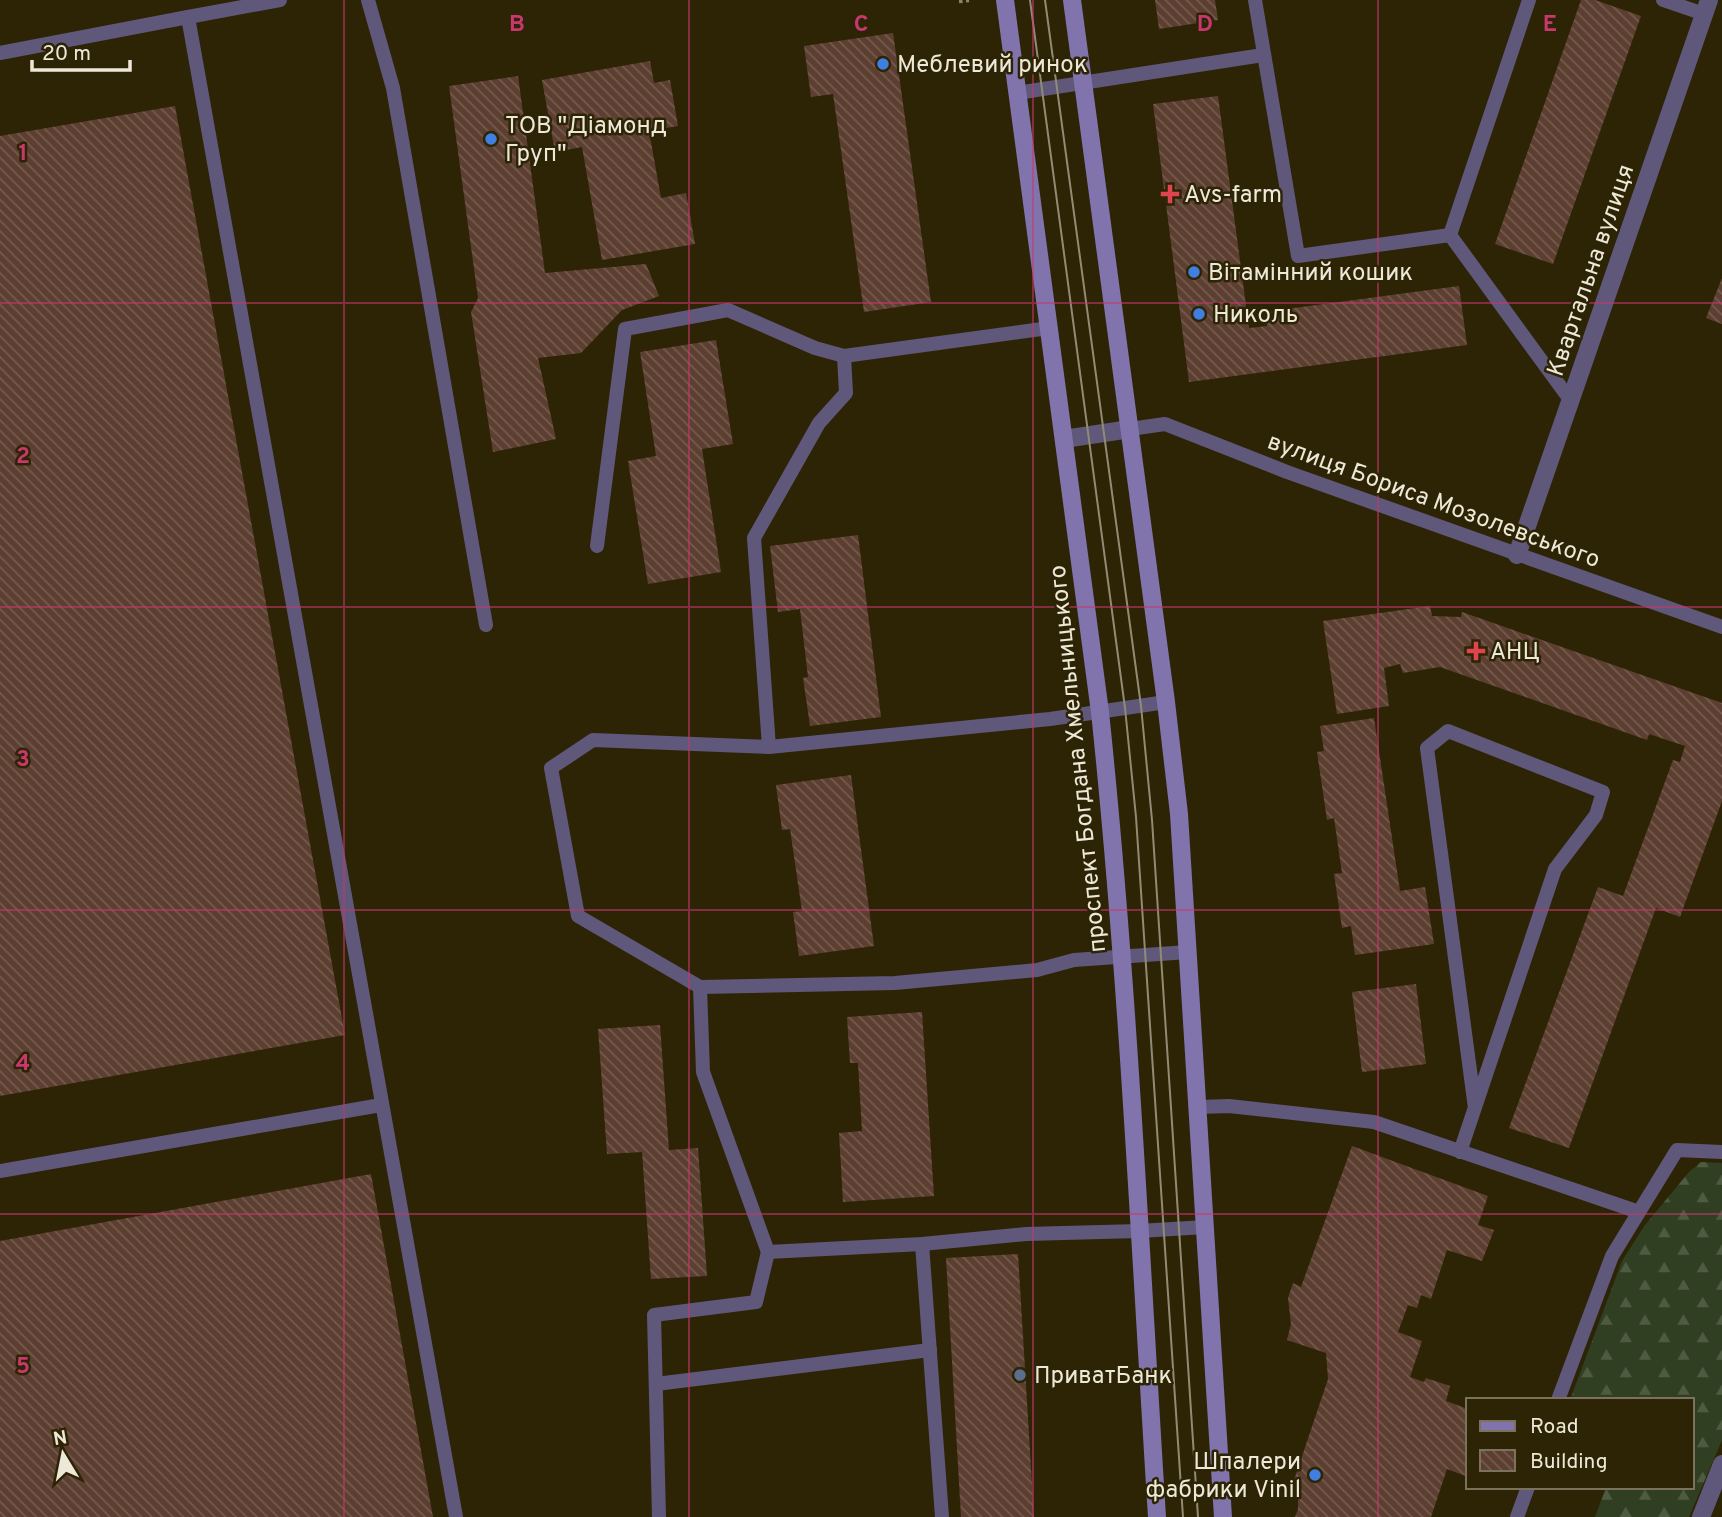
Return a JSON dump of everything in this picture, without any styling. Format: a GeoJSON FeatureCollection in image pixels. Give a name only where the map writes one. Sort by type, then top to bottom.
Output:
{"type":"FeatureCollection","features":[{"type":"Feature","properties":{"kind":"main road","name":"проспект Богдана Хмельницького"},"geometry":{"type":"LineString","coordinates":[[1005,0],[1100,712],[1123,957],[1157,1517]]}},
{"type":"Feature","properties":{"kind":"main road"},"geometry":{"type":"LineString","coordinates":[[1072,0],[1179,814],[1223,1517]]}},
{"type":"Feature","properties":{"kind":"street","name":"Квартальна вулиця"},"geometry":{"type":"LineString","coordinates":[[1517,555],[1707,7]]}},
{"type":"Feature","properties":{"kind":"street"},"geometry":{"type":"LineString","coordinates":[[1064,439],[1130,429]]}},
{"type":"Feature","properties":{"kind":"street"},"geometry":{"type":"LineString","coordinates":[[1701,1517],[1722,1464]]}},
{"type":"Feature","properties":{"kind":"lane"},"geometry":{"type":"LineString","coordinates":[[0,52],[280,0]]}},
{"type":"Feature","properties":{"kind":"lane"},"geometry":{"type":"LineString","coordinates":[[368,0],[393,88],[486,625]]}},
{"type":"Feature","properties":{"kind":"lane"},"geometry":{"type":"LineString","coordinates":[[1255,0],[1298,256],[1450,234]]}},
{"type":"Feature","properties":{"kind":"lane"},"geometry":{"type":"LineString","coordinates":[[1450,234],[1529,0]]}},
{"type":"Feature","properties":{"kind":"lane"},"geometry":{"type":"LineString","coordinates":[[1663,0],[1707,7]]}},
{"type":"Feature","properties":{"kind":"lane"},"geometry":{"type":"LineString","coordinates":[[188,17],[456,1517]]}},
{"type":"Feature","properties":{"kind":"lane"},"geometry":{"type":"LineString","coordinates":[[1017,93],[1263,55]]}},
{"type":"Feature","properties":{"kind":"lane"},"geometry":{"type":"LineString","coordinates":[[1450,234],[1571,401]]}},
{"type":"Feature","properties":{"kind":"lane"},"geometry":{"type":"LineString","coordinates":[[597,547],[625,329],[728,310],[815,348],[844,356],[1049,328]]}},
{"type":"Feature","properties":{"kind":"lane"},"geometry":{"type":"LineString","coordinates":[[769,747],[754,538],[819,423],[846,393],[844,356]]}},
{"type":"Feature","properties":{"kind":"lane","name":"вулиця Бориса Мозолевського"},"geometry":{"type":"LineString","coordinates":[[1130,429],[1165,424],[1287,472],[1722,627]]}},
{"type":"Feature","properties":{"kind":"lane"},"geometry":{"type":"LineString","coordinates":[[1166,702],[1050,719],[769,747],[593,740],[551,768],[578,916],[700,987],[895,983],[1037,970],[1074,960],[1188,952]]}},
{"type":"Feature","properties":{"kind":"lane"},"geometry":{"type":"LineString","coordinates":[[1460,1152],[1475,1108],[1555,869],[1596,816],[1603,792],[1448,731],[1427,748],[1475,1108]]}},
{"type":"Feature","properties":{"kind":"lane"},"geometry":{"type":"LineString","coordinates":[[659,1517],[654,1315],[756,1302],[768,1252],[703,1072],[700,987]]}},
{"type":"Feature","properties":{"kind":"lane"},"geometry":{"type":"LineString","coordinates":[[0,1171],[381,1104]]}},
{"type":"Feature","properties":{"kind":"lane"},"geometry":{"type":"LineString","coordinates":[[1198,1107],[1229,1106],[1374,1122],[1639,1212]]}},
{"type":"Feature","properties":{"kind":"lane"},"geometry":{"type":"LineString","coordinates":[[1559,1398],[1612,1256],[1676,1150],[1722,1152]]}},
{"type":"Feature","properties":{"kind":"lane"},"geometry":{"type":"LineString","coordinates":[[768,1252],[922,1244],[1026,1234],[1206,1227]]}},
{"type":"Feature","properties":{"kind":"lane"},"geometry":{"type":"LineString","coordinates":[[922,1244],[942,1517]]}},
{"type":"Feature","properties":{"kind":"lane"},"geometry":{"type":"LineString","coordinates":[[656,1384],[930,1350]]}},
{"type":"Feature","properties":{"kind":"lane"},"geometry":{"type":"LineString","coordinates":[[1517,1517],[1527,1489]]}},
{"type":"Feature","properties":{"kind":"path"},"geometry":{"type":"LineString","coordinates":[[959,1],[969,0]]}},
{"type":"Feature","properties":{"kind":"green space"},"geometry":{"type":"Polygon","coordinates":[[[1701,1162],[1722,1163],[1722,1440],[1689,1517],[1595,1517],[1603,1489],[1694,1489],[1694,1398],[1571,1398],[1622,1261],[1645,1225],[1689,1172],[1701,1162]]]}},
{"type":"Feature","properties":{"kind":"building"},"geometry":{"type":"Polygon","coordinates":[[[1155,0],[1215,0],[1218,20],[1159,29],[1155,0]]]}},
{"type":"Feature","properties":{"kind":"building"},"geometry":{"type":"Polygon","coordinates":[[[1581,0],[1595,0],[1641,16],[1553,264],[1495,244],[1581,0]]]}},
{"type":"Feature","properties":{"kind":"building"},"geometry":{"type":"Polygon","coordinates":[[[893,33],[931,302],[864,312],[833,94],[811,97],[804,46],[893,33]]]}},
{"type":"Feature","properties":{"kind":"building"},"geometry":{"type":"Polygon","coordinates":[[[650,61],[654,83],[670,80],[678,126],[649,131],[661,198],[686,193],[695,244],[602,260],[582,147],[555,152],[542,80],[650,61]]]}},
{"type":"Feature","properties":{"kind":"building"},"geometry":{"type":"Polygon","coordinates":[[[518,76],[545,273],[646,264],[659,296],[622,310],[581,353],[538,358],[556,439],[493,452],[471,312],[478,298],[449,86],[518,76]]]}},
{"type":"Feature","properties":{"kind":"building"},"geometry":{"type":"Polygon","coordinates":[[[1218,96],[1249,328],[1267,326],[1265,312],[1459,286],[1467,345],[1189,382],[1153,104],[1218,96]]]}},
{"type":"Feature","properties":{"kind":"building"},"geometry":{"type":"Polygon","coordinates":[[[175,106],[345,1035],[0,1096],[0,136],[175,106]]]}},
{"type":"Feature","properties":{"kind":"building"},"geometry":{"type":"Polygon","coordinates":[[[1722,278],[1722,324],[1706,318],[1722,278]]]}},
{"type":"Feature","properties":{"kind":"building"},"geometry":{"type":"Polygon","coordinates":[[[716,340],[733,444],[702,449],[721,572],[648,584],[628,461],[656,456],[640,352],[716,340]]]}},
{"type":"Feature","properties":{"kind":"building"},"geometry":{"type":"Polygon","coordinates":[[[858,535],[881,717],[810,726],[803,678],[808,677],[800,609],[778,612],[770,546],[858,535]]]}},
{"type":"Feature","properties":{"kind":"building"},"geometry":{"type":"Polygon","coordinates":[[[1430,606],[1432,616],[1461,617],[1462,612],[1722,703],[1722,801],[1680,917],[1656,908],[1569,1148],[1509,1128],[1598,887],[1623,896],[1673,760],[1680,762],[1685,746],[1649,734],[1647,740],[1440,667],[1403,673],[1400,664],[1384,668],[1389,706],[1337,714],[1323,621],[1430,606]]]}},
{"type":"Feature","properties":{"kind":"building"},"geometry":{"type":"Polygon","coordinates":[[[1374,718],[1400,891],[1425,887],[1434,944],[1355,955],[1351,926],[1342,928],[1334,874],[1342,873],[1334,818],[1327,820],[1317,752],[1324,751],[1320,726],[1374,718]]]}},
{"type":"Feature","properties":{"kind":"building"},"geometry":{"type":"Polygon","coordinates":[[[851,775],[874,946],[799,956],[793,912],[802,911],[790,829],[782,830],[776,785],[851,775]]]}},
{"type":"Feature","properties":{"kind":"building"},"geometry":{"type":"Polygon","coordinates":[[[1416,984],[1426,1064],[1362,1072],[1352,992],[1416,984]]]}},
{"type":"Feature","properties":{"kind":"building"},"geometry":{"type":"Polygon","coordinates":[[[922,1012],[934,1196],[843,1202],[839,1133],[862,1131],[858,1063],[850,1063],[847,1017],[922,1012]]]}},
{"type":"Feature","properties":{"kind":"building"},"geometry":{"type":"Polygon","coordinates":[[[660,1025],[669,1150],[698,1148],[707,1276],[651,1279],[642,1152],[607,1154],[598,1029],[660,1025]]]}},
{"type":"Feature","properties":{"kind":"building"},"geometry":{"type":"Polygon","coordinates":[[[1352,1146],[1488,1196],[1478,1225],[1494,1230],[1482,1261],[1447,1250],[1431,1299],[1421,1295],[1417,1308],[1408,1305],[1398,1332],[1422,1341],[1410,1377],[1424,1382],[1426,1378],[1450,1386],[1446,1401],[1466,1408],[1466,1476],[1447,1469],[1431,1517],[1295,1517],[1298,1491],[1291,1489],[1328,1379],[1326,1353],[1287,1340],[1291,1324],[1288,1298],[1293,1283],[1301,1287],[1352,1146]]]}},
{"type":"Feature","properties":{"kind":"building"},"geometry":{"type":"Polygon","coordinates":[[[371,1174],[433,1517],[0,1517],[0,1241],[371,1174]]]}},
{"type":"Feature","properties":{"kind":"building"},"geometry":{"type":"Polygon","coordinates":[[[1018,1254],[1034,1517],[961,1517],[946,1258],[1018,1254]]]}},
{"type":"Feature","properties":{"kind":"tram line"},"geometry":{"type":"LineString","coordinates":[[1030,0],[1125,708],[1136,817],[1183,1517]]}},
{"type":"Feature","properties":{"kind":"tram line"},"geometry":{"type":"LineString","coordinates":[[1045,0],[1141,706],[1152,820],[1198,1517]]}},
{"type":"Feature","properties":{"kind":"place","name":"Меблевий ринок"},"geometry":{"type":"Point","coordinates":[883,64]}},
{"type":"Feature","properties":{"kind":"place","name":"ТОВ \"Діамонд Груп\""},"geometry":{"type":"Point","coordinates":[491,139]}},
{"type":"Feature","properties":{"kind":"place","name":"Avs-farm"},"geometry":{"type":"Point","coordinates":[1170,194]}},
{"type":"Feature","properties":{"kind":"place","name":"Вітамінний кошик"},"geometry":{"type":"Point","coordinates":[1194,272]}},
{"type":"Feature","properties":{"kind":"place","name":"Николь"},"geometry":{"type":"Point","coordinates":[1199,314]}},
{"type":"Feature","properties":{"kind":"place","name":"АНЦ"},"geometry":{"type":"Point","coordinates":[1476,651]}},
{"type":"Feature","properties":{"kind":"place","name":"ПриватБанк"},"geometry":{"type":"Point","coordinates":[1020,1375]}},
{"type":"Feature","properties":{"kind":"place","name":"Шпалери фабрики Vinil"},"geometry":{"type":"Point","coordinates":[1315,1475]}}]}
